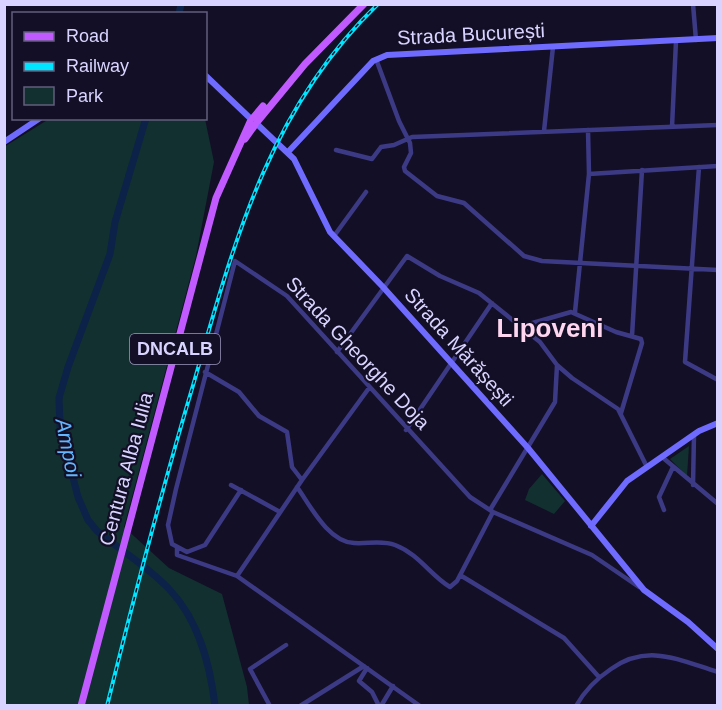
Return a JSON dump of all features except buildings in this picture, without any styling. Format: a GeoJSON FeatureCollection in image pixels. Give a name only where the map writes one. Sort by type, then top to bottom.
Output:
{"type":"FeatureCollection","features":[{"type":"Feature","properties":{"kind":"main road","name":"Centura Alba Iulia"},"geometry":{"type":"LineString","coordinates":[[81,705],[209,222],[226,173],[254,121],[305,64],[364,4]]}},
{"type":"Feature","properties":{"kind":"street"},"geometry":{"type":"LineString","coordinates":[[693,4],[696,40]]}},
{"type":"Feature","properties":{"kind":"street","name":"Strada București"},"geometry":{"type":"LineString","coordinates":[[288,152],[376,59],[393,54],[717,38]]}},
{"type":"Feature","properties":{"kind":"street"},"geometry":{"type":"LineString","coordinates":[[672,127],[676,40]]}},
{"type":"Feature","properties":{"kind":"street"},"geometry":{"type":"LineString","coordinates":[[544,131],[553,47]]}},
{"type":"Feature","properties":{"kind":"street"},"geometry":{"type":"LineString","coordinates":[[376,59],[399,121],[408,138],[411,153],[404,167],[405,171],[437,196],[464,203],[511,246],[528,258],[717,270]]}},
{"type":"Feature","properties":{"kind":"street","name":"Strada Mărășești"},"geometry":{"type":"LineString","coordinates":[[207,77],[288,152],[297,165],[322,221],[334,236],[528,448],[644,590]]}},
{"type":"Feature","properties":{"kind":"street"},"geometry":{"type":"LineString","coordinates":[[4,142],[37,120]]}},
{"type":"Feature","properties":{"kind":"street"},"geometry":{"type":"LineString","coordinates":[[336,150],[374,159],[381,147],[394,145],[408,138],[717,125]]}},
{"type":"Feature","properties":{"kind":"street"},"geometry":{"type":"LineString","coordinates":[[574,312],[589,174],[588,130]]}},
{"type":"Feature","properties":{"kind":"street"},"geometry":{"type":"LineString","coordinates":[[589,174],[717,166]]}},
{"type":"Feature","properties":{"kind":"street"},"geometry":{"type":"LineString","coordinates":[[699,167],[687,365],[717,380]]}},
{"type":"Feature","properties":{"kind":"street"},"geometry":{"type":"LineString","coordinates":[[632,336],[642,170]]}},
{"type":"Feature","properties":{"kind":"street"},"geometry":{"type":"LineString","coordinates":[[334,236],[366,192]]}},
{"type":"Feature","properties":{"kind":"street"},"geometry":{"type":"LineString","coordinates":[[337,352],[407,256],[440,276],[476,291],[540,342],[557,365],[621,413],[647,467]]}},
{"type":"Feature","properties":{"kind":"street","name":"Strada Gheorghe Doja"},"geometry":{"type":"LineString","coordinates":[[237,576],[177,555],[177,548],[169,539],[168,525],[235,261],[281,290],[464,492],[492,511],[600,560],[688,622],[717,649]]}},
{"type":"Feature","properties":{"kind":"street"},"geometry":{"type":"LineString","coordinates":[[406,430],[492,303]]}},
{"type":"Feature","properties":{"kind":"street"},"geometry":{"type":"LineString","coordinates":[[522,326],[574,312],[608,329],[642,340],[621,413]]}},
{"type":"Feature","properties":{"kind":"street"},"geometry":{"type":"LineString","coordinates":[[297,487],[327,528],[342,540],[351,543],[383,542],[395,545],[427,565],[450,587],[460,575],[492,511],[557,398],[557,365]]}},
{"type":"Feature","properties":{"kind":"street"},"geometry":{"type":"LineString","coordinates":[[205,372],[238,392],[259,416],[287,432],[292,467],[302,480]]}},
{"type":"Feature","properties":{"kind":"street"},"geometry":{"type":"LineString","coordinates":[[369,388],[297,487],[237,576],[420,705]]}},
{"type":"Feature","properties":{"kind":"street"},"geometry":{"type":"LineString","coordinates":[[591,526],[623,485],[694,435],[717,423]]}},
{"type":"Feature","properties":{"kind":"street"},"geometry":{"type":"LineString","coordinates":[[693,485],[694,435]]}},
{"type":"Feature","properties":{"kind":"street"},"geometry":{"type":"LineString","coordinates":[[662,457],[717,504]]}},
{"type":"Feature","properties":{"kind":"street"},"geometry":{"type":"LineString","coordinates":[[664,510],[659,497],[673,467]]}},
{"type":"Feature","properties":{"kind":"street"},"geometry":{"type":"LineString","coordinates":[[231,485],[280,512]]}},
{"type":"Feature","properties":{"kind":"street"},"geometry":{"type":"LineString","coordinates":[[177,548],[192,552],[205,545],[241,490]]}},
{"type":"Feature","properties":{"kind":"street"},"geometry":{"type":"LineString","coordinates":[[600,560],[611,550]]}},
{"type":"Feature","properties":{"kind":"street"},"geometry":{"type":"LineString","coordinates":[[460,575],[564,638],[599,677]]}},
{"type":"Feature","properties":{"kind":"street"},"geometry":{"type":"LineString","coordinates":[[270,705],[250,669],[286,645]]}},
{"type":"Feature","properties":{"kind":"street"},"geometry":{"type":"LineString","coordinates":[[576,705],[599,677],[623,660],[645,654],[669,657],[717,672]]}},
{"type":"Feature","properties":{"kind":"street"},"geometry":{"type":"LineString","coordinates":[[300,705],[366,667]]}},
{"type":"Feature","properties":{"kind":"street"},"geometry":{"type":"LineString","coordinates":[[366,667],[359,681],[372,692],[380,705],[393,686]]}},
{"type":"Feature","properties":{"kind":"green space"},"geometry":{"type":"Polygon","coordinates":[[[47,120],[205,120],[214,162],[196,256],[124,527],[169,568],[222,594],[247,687],[249,705],[5,705],[4,147],[47,120]]]}},
{"type":"Feature","properties":{"kind":"green space"},"geometry":{"type":"Polygon","coordinates":[[[689,446],[687,476],[670,459],[689,446]]]}},
{"type":"Feature","properties":{"kind":"green space"},"geometry":{"type":"Polygon","coordinates":[[[542,474],[565,501],[554,514],[525,500],[529,489],[542,474]]]}},
{"type":"Feature","properties":{"kind":"waterway","name":"Ampoi"},"geometry":{"type":"LineString","coordinates":[[179,12],[181,4]]}},
{"type":"Feature","properties":{"kind":"waterway","name":"Ampoi"},"geometry":{"type":"LineString","coordinates":[[145,120],[115,222],[110,254],[68,367],[59,398],[60,427],[78,497],[88,520],[97,531],[162,582],[189,615],[206,659],[215,706]]}},
{"type":"Feature","properties":{"kind":"railway"},"geometry":{"type":"LineString","coordinates":[[107,706],[171,462],[224,279],[241,229],[282,133],[309,88],[340,45],[378,4]]}},
{"type":"Feature","properties":{"kind":"district","name":"Lipoveni"},"geometry":{"type":"Point","coordinates":[550,328]}}]}
